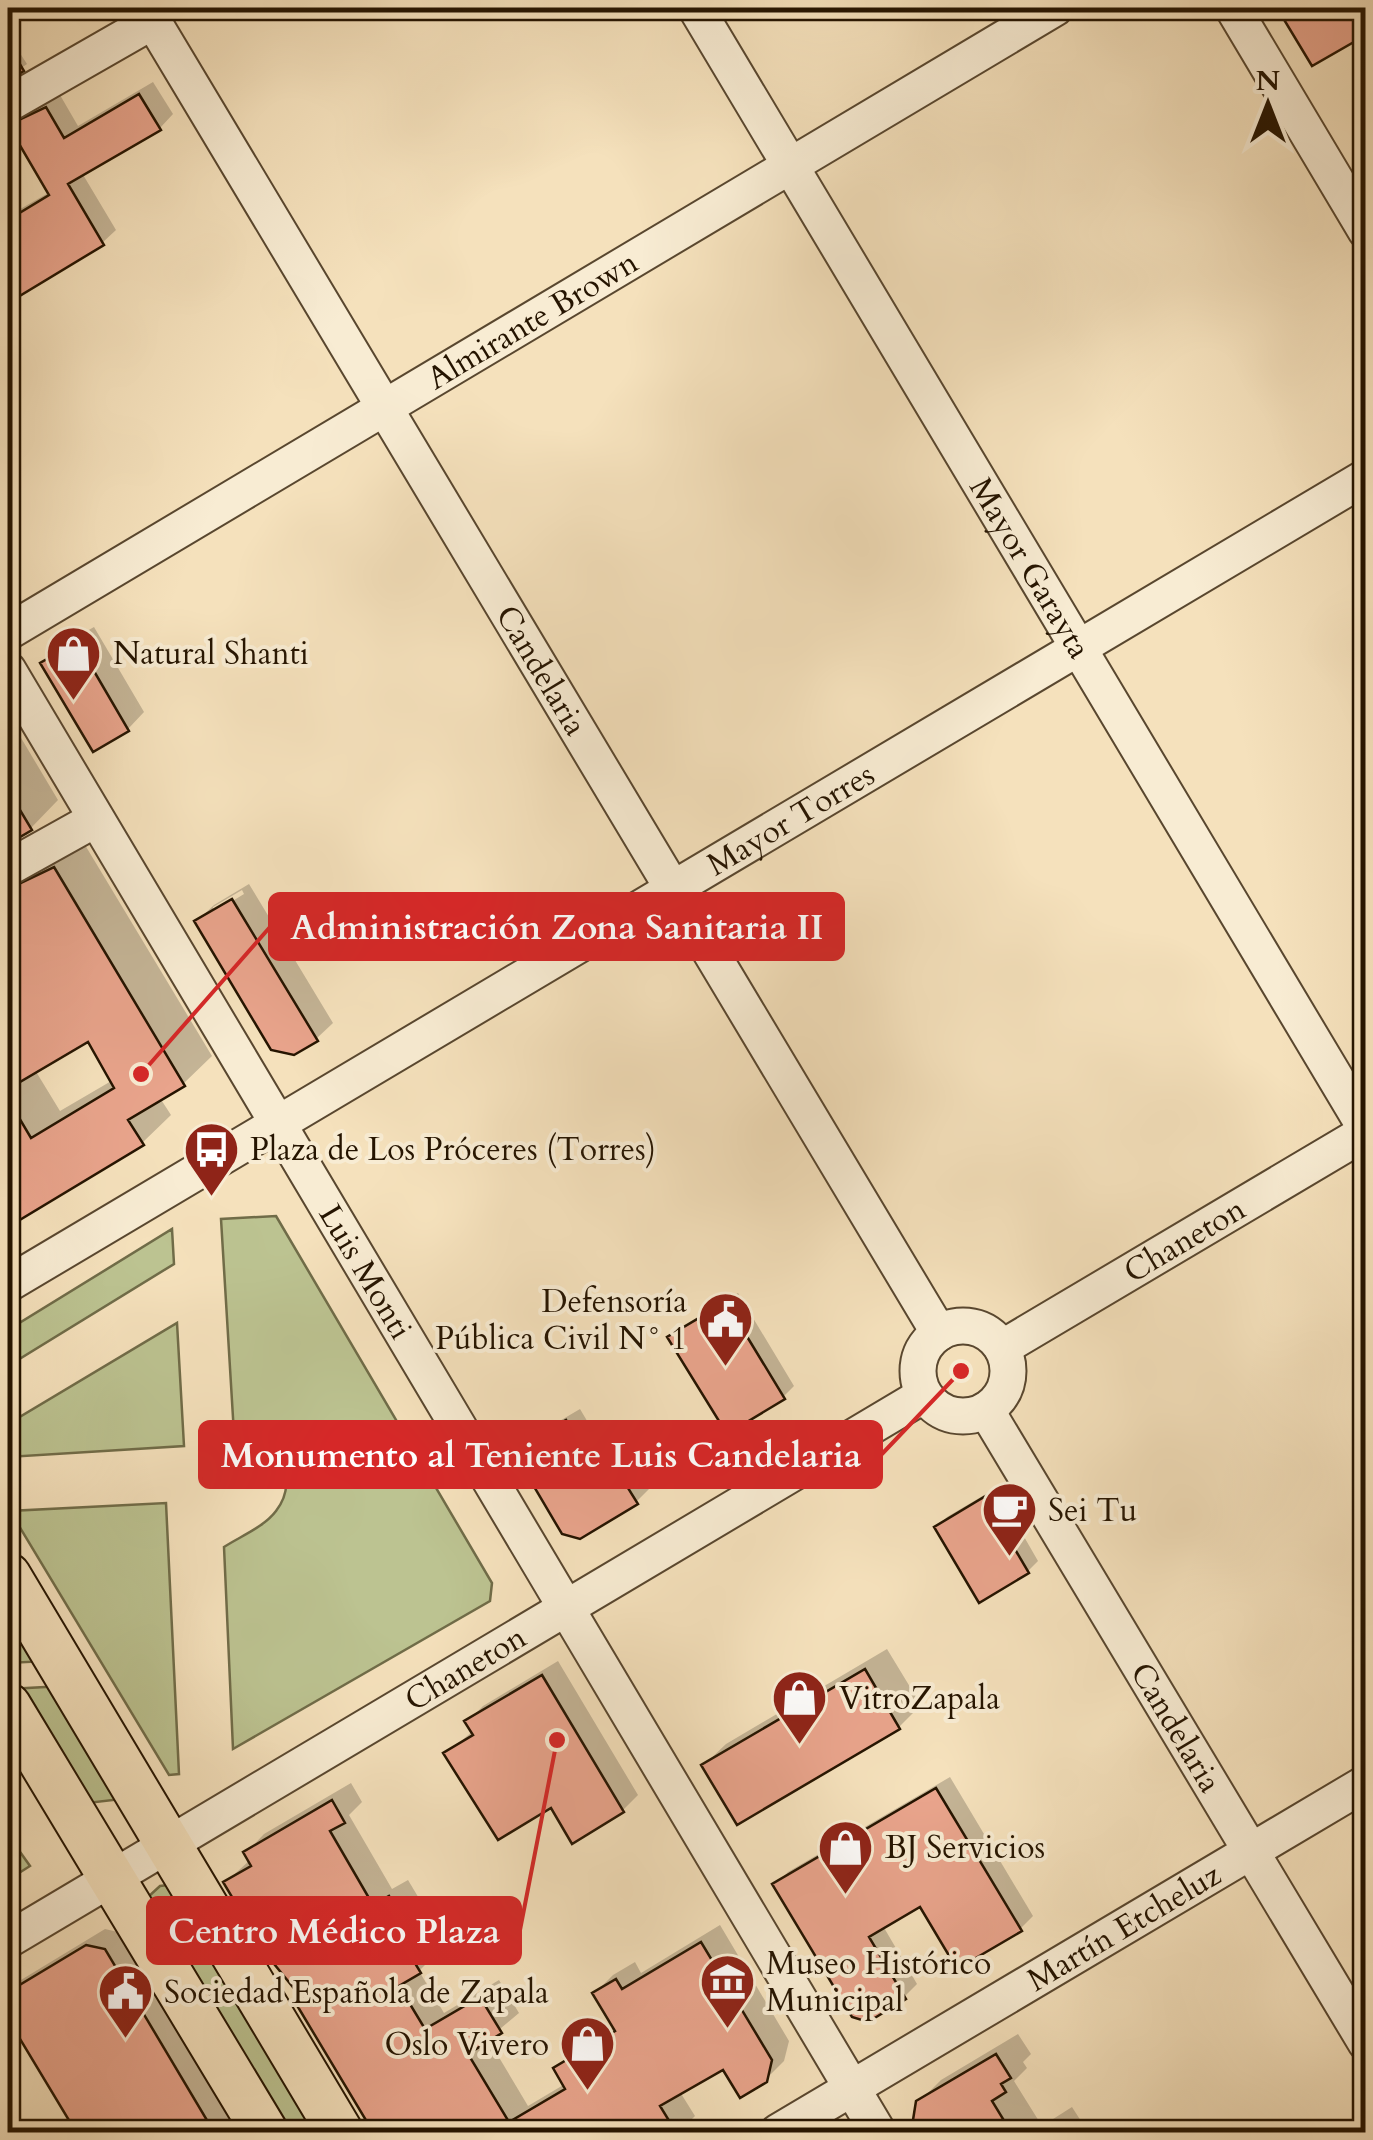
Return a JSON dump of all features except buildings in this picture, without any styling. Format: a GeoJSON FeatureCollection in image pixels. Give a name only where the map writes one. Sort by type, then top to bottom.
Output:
{"type":"FeatureCollection","features":[{"type":"Feature","properties":{"kind":"main road"},"geometry":{"type":"LineString","coordinates":[[8,1576],[340,2132]]}},
{"type":"Feature","properties":{"kind":"main road"},"geometry":{"type":"LineString","coordinates":[[8,1706],[264,2132]]}},
{"type":"Feature","properties":{"kind":"street","name":"Mayor Garayta"},"geometry":{"type":"LineString","coordinates":[[696,8],[1366,1130]]}},
{"type":"Feature","properties":{"kind":"street","name":"Almirante Brown"},"geometry":{"type":"LineString","coordinates":[[8,632],[1055,8]]}},
{"type":"Feature","properties":{"kind":"street"},"geometry":{"type":"LineString","coordinates":[[1233,8],[1366,230]]}},
{"type":"Feature","properties":{"kind":"street"},"geometry":{"type":"LineString","coordinates":[[8,104],[148,14]]}},
{"type":"Feature","properties":{"kind":"street","name":"Candelaria"},"geometry":{"type":"LineString","coordinates":[[148,14],[939,1332]]}},
{"type":"Feature","properties":{"kind":"street","name":"Mayor Torres"},"geometry":{"type":"LineString","coordinates":[[8,1284],[1366,476]]}},
{"type":"Feature","properties":{"kind":"street","name":"Luis Monti"},"geometry":{"type":"LineString","coordinates":[[8,670],[878,2132]]}},
{"type":"Feature","properties":{"kind":"street"},"geometry":{"type":"LineString","coordinates":[[8,868],[96,819]]}},
{"type":"Feature","properties":{"kind":"street","name":"Chaneton"},"geometry":{"type":"LineString","coordinates":[[1002,1348],[1366,1130]]}},
{"type":"Feature","properties":{"kind":"street"},"geometry":{"type":"LineString","coordinates":[[967,1326],[992,1337],[1002,1348],[1007,1361],[1004,1389],[986,1410],[959,1416],[945,1413],[924,1395],[918,1367],[921,1354],[939,1332],[967,1326]]}},
{"type":"Feature","properties":{"kind":"street","name":"Chaneton"},"geometry":{"type":"LineString","coordinates":[[8,1940],[924,1395]]}},
{"type":"Feature","properties":{"kind":"street","name":"Candelaria"},"geometry":{"type":"LineString","coordinates":[[986,1410],[1366,2043]]}},
{"type":"Feature","properties":{"kind":"street","name":"Martín Etcheluz"},"geometry":{"type":"LineString","coordinates":[[778,2132],[1366,1783]]}},
{"type":"Feature","properties":{"kind":"green space"},"geometry":{"type":"Polygon","coordinates":[[[276,1216],[492,1583],[490,1601],[233,1749],[224,1547],[271,1517],[284,1498],[286,1484],[285,1471],[272,1449],[261,1441],[234,1434],[221,1219],[276,1216]]]}},
{"type":"Feature","properties":{"kind":"green space"},"geometry":{"type":"Polygon","coordinates":[[[172,1229],[174,1264],[8,1366],[8,1330],[172,1229]]]}},
{"type":"Feature","properties":{"kind":"green space"},"geometry":{"type":"Polygon","coordinates":[[[177,1323],[184,1446],[8,1457],[8,1424],[177,1323]]]}},
{"type":"Feature","properties":{"kind":"green space"},"geometry":{"type":"Polygon","coordinates":[[[166,1503],[179,1774],[169,1775],[10,1511],[166,1503]]]}},
{"type":"Feature","properties":{"kind":"green space"},"geometry":{"type":"Polygon","coordinates":[[[8,1615],[48,1661],[8,1663],[8,1615]]]}},
{"type":"Feature","properties":{"kind":"green space"},"geometry":{"type":"Polygon","coordinates":[[[63,1686],[130,1798],[79,1804],[10,1689],[63,1686]]]}},
{"type":"Feature","properties":{"kind":"green space"},"geometry":{"type":"Polygon","coordinates":[[[8,1835],[30,1866],[8,1880],[8,1835]]]}},
{"type":"Feature","properties":{"kind":"green space"},"geometry":{"type":"Polygon","coordinates":[[[168,1885],[330,2132],[275,2132],[148,1897],[160,1886],[168,1885]]]}},
{"type":"Feature","properties":{"kind":"place","name":"Natural Shanti"},"geometry":{"type":"Point","coordinates":[74,702]}},
{"type":"Feature","properties":{"kind":"place","name":"Administración Zona Sanitaria II"},"geometry":{"type":"Point","coordinates":[141,1074]}},
{"type":"Feature","properties":{"kind":"place","name":"Plaza de Los Próceres (Torres)"},"geometry":{"type":"Point","coordinates":[211,1198]}},
{"type":"Feature","properties":{"kind":"place","name":"Defensoría Pública Civil N° 1"},"geometry":{"type":"Point","coordinates":[726,1368]}},
{"type":"Feature","properties":{"kind":"place","name":"Monumento al Teniente Luis Candelaria"},"geometry":{"type":"Point","coordinates":[961,1371]}},
{"type":"Feature","properties":{"kind":"place","name":"Sei Tu"},"geometry":{"type":"Point","coordinates":[1009,1559]}},
{"type":"Feature","properties":{"kind":"place","name":"Centro Médico Plaza"},"geometry":{"type":"Point","coordinates":[557,1740]}},
{"type":"Feature","properties":{"kind":"place","name":"VitroZapala"},"geometry":{"type":"Point","coordinates":[800,1747]}},
{"type":"Feature","properties":{"kind":"place","name":"BJ Servicios"},"geometry":{"type":"Point","coordinates":[846,1896]}},
{"type":"Feature","properties":{"kind":"place","name":"Museo Histórico Municipal"},"geometry":{"type":"Point","coordinates":[727,2030]}},
{"type":"Feature","properties":{"kind":"place","name":"Sociedad Española de Zapala"},"geometry":{"type":"Point","coordinates":[125,2041]}},
{"type":"Feature","properties":{"kind":"place","name":"Oslo Vivero"},"geometry":{"type":"Point","coordinates":[588,2093]}}]}
